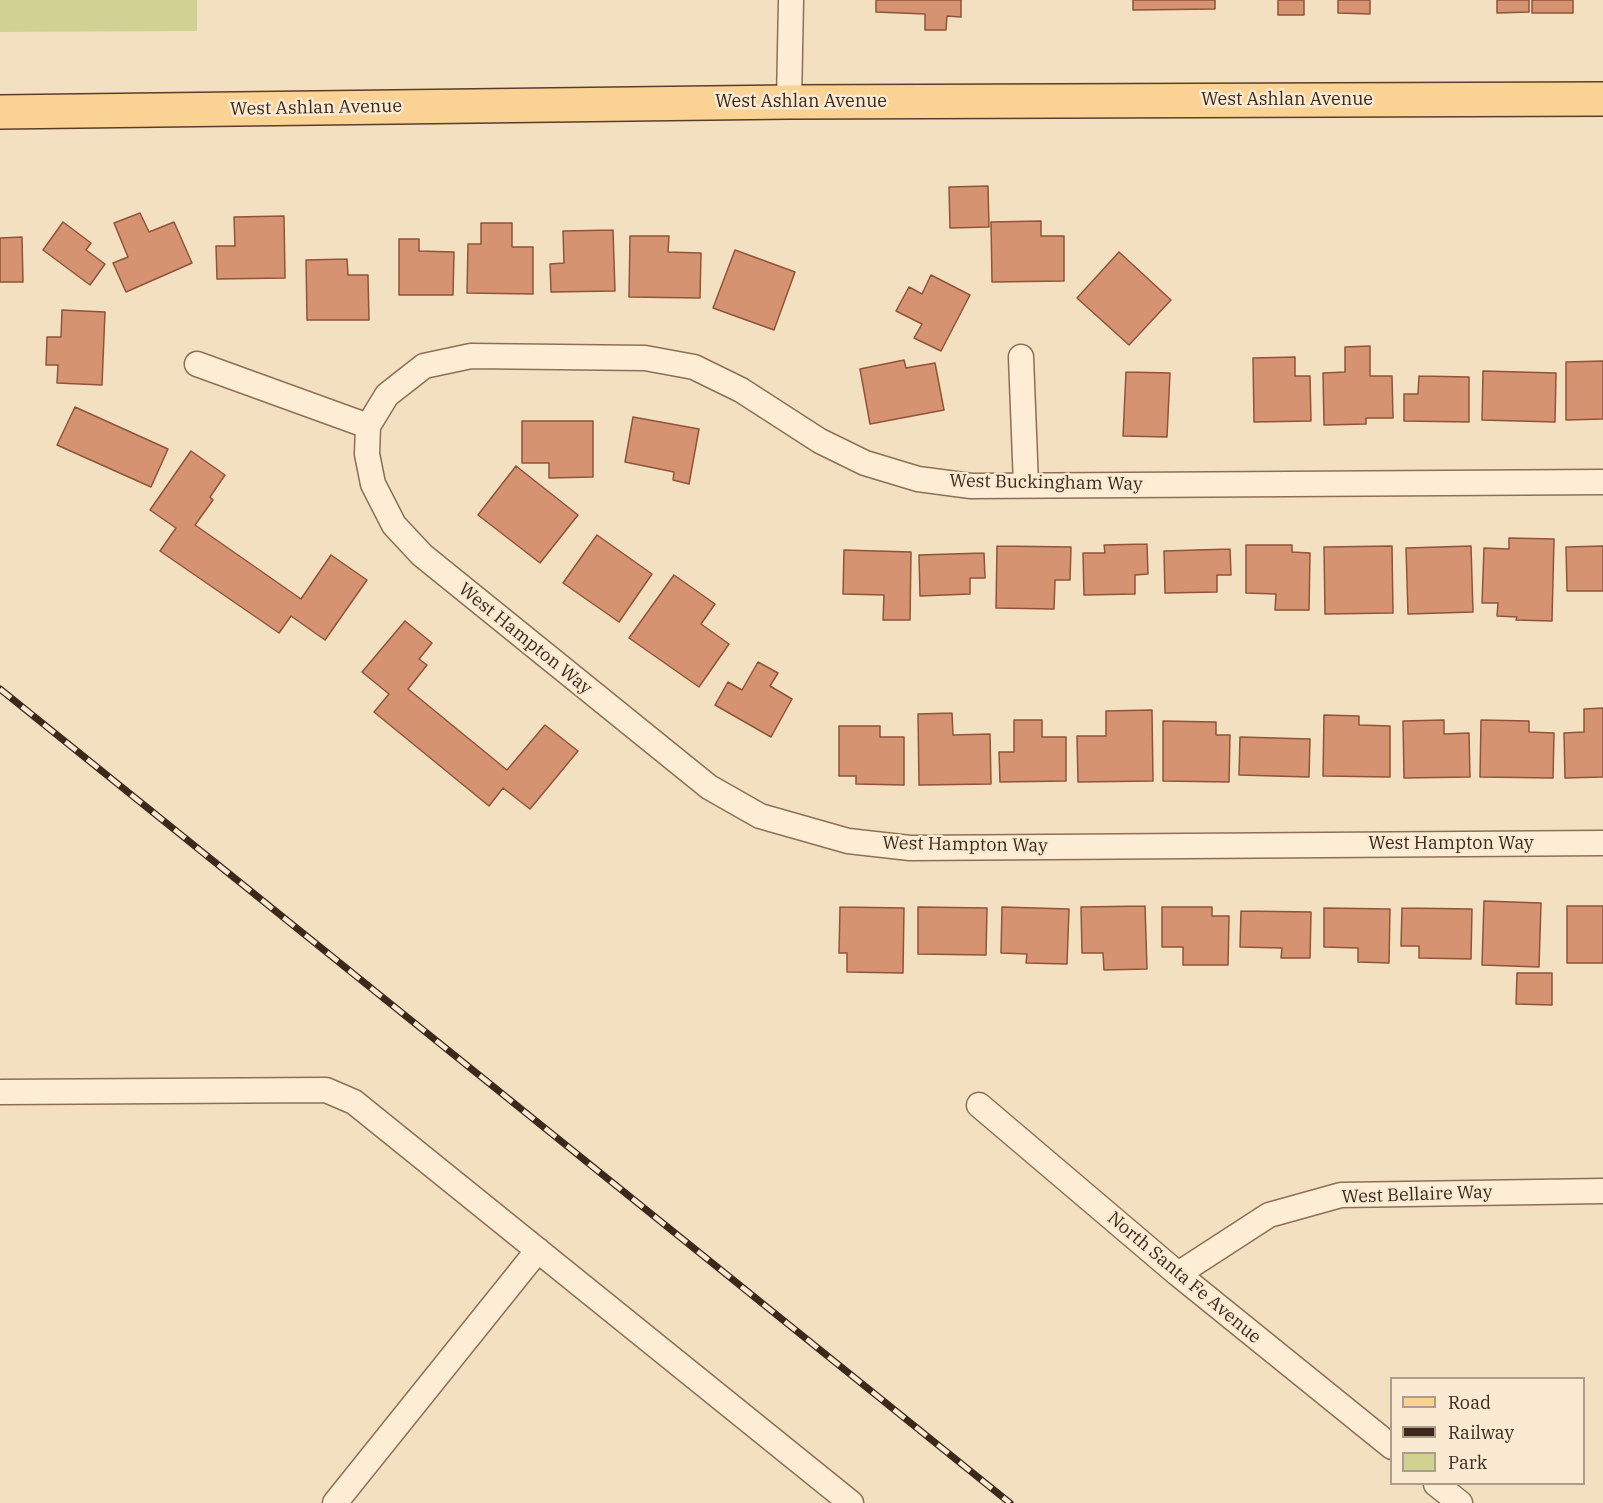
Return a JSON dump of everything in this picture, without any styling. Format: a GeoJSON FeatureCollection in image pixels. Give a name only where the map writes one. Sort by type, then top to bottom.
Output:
{"type":"FeatureCollection","features":[{"type":"Feature","properties":{"kind":"main road","name":"West Ashlan Avenue"},"geometry":{"type":"LineString","coordinates":[[0,112],[789,102],[1603,99]]}},
{"type":"Feature","properties":{"kind":"street"},"geometry":{"type":"LineString","coordinates":[[789,102],[791,0]]}},
{"type":"Feature","properties":{"kind":"street","name":"West Buckingham Way"},"geometry":{"type":"LineString","coordinates":[[368,426],[387,395],[424,366],[471,356],[645,358],[694,367],[741,390],[820,441],[865,463],[918,479],[971,486],[1603,483]]}},
{"type":"Feature","properties":{"kind":"street"},"geometry":{"type":"LineString","coordinates":[[1021,357],[1026,485]]}},
{"type":"Feature","properties":{"kind":"street"},"geometry":{"type":"LineString","coordinates":[[197,364],[368,426]]}},
{"type":"Feature","properties":{"kind":"street","name":"West Hampton Way"},"geometry":{"type":"LineString","coordinates":[[368,426],[367,454],[373,484],[394,525],[422,555],[709,787],[760,816],[848,841],[910,848],[1603,843]]}},
{"type":"Feature","properties":{"kind":"street"},"geometry":{"type":"LineString","coordinates":[[0,1092],[326,1090],[354,1102],[851,1503]]}},
{"type":"Feature","properties":{"kind":"street","name":"North Santa Fe Avenue"},"geometry":{"type":"LineString","coordinates":[[979,1105],[1178,1274],[1390,1446]]}},
{"type":"Feature","properties":{"kind":"street","name":"West Bellaire Way"},"geometry":{"type":"LineString","coordinates":[[1178,1274],[1269,1215],[1341,1195],[1603,1191]]}},
{"type":"Feature","properties":{"kind":"street"},"geometry":{"type":"LineString","coordinates":[[335,1503],[538,1250]]}},
{"type":"Feature","properties":{"kind":"street"},"geometry":{"type":"LineString","coordinates":[[1437,1485],[1460,1503]]}},
{"type":"Feature","properties":{"kind":"green space"},"geometry":{"type":"Polygon","coordinates":[[[0,0],[197,0],[197,31],[0,32],[0,0]]]}},
{"type":"Feature","properties":{"kind":"building"},"geometry":{"type":"Polygon","coordinates":[[[876,0],[961,0],[961,17],[947,16],[946,30],[925,30],[925,14],[876,12],[876,0]]]}},
{"type":"Feature","properties":{"kind":"building"},"geometry":{"type":"Polygon","coordinates":[[[1133,0],[1215,0],[1215,9],[1133,10],[1133,0]]]}},
{"type":"Feature","properties":{"kind":"building"},"geometry":{"type":"Polygon","coordinates":[[[1278,0],[1304,0],[1304,15],[1278,15],[1278,0]]]}},
{"type":"Feature","properties":{"kind":"building"},"geometry":{"type":"Polygon","coordinates":[[[1338,0],[1370,0],[1370,14],[1338,13],[1338,0]]]}},
{"type":"Feature","properties":{"kind":"building"},"geometry":{"type":"Polygon","coordinates":[[[1497,0],[1529,0],[1529,12],[1497,13],[1497,0]]]}},
{"type":"Feature","properties":{"kind":"building"},"geometry":{"type":"Polygon","coordinates":[[[1532,0],[1573,0],[1573,13],[1532,13],[1532,0]]]}},
{"type":"Feature","properties":{"kind":"building"},"geometry":{"type":"Polygon","coordinates":[[[988,186],[989,227],[950,228],[949,187],[988,186]]]}},
{"type":"Feature","properties":{"kind":"building"},"geometry":{"type":"Polygon","coordinates":[[[140,213],[149,232],[174,222],[192,263],[126,292],[113,263],[128,257],[114,223],[140,213]]]}},
{"type":"Feature","properties":{"kind":"building"},"geometry":{"type":"Polygon","coordinates":[[[284,216],[285,278],[217,279],[216,246],[235,246],[234,217],[284,216]]]}},
{"type":"Feature","properties":{"kind":"building"},"geometry":{"type":"Polygon","coordinates":[[[1041,221],[1041,236],[1064,236],[1064,281],[992,282],[991,222],[1041,221]]]}},
{"type":"Feature","properties":{"kind":"building"},"geometry":{"type":"Polygon","coordinates":[[[63,222],[91,243],[86,250],[105,264],[90,285],[43,250],[63,222]]]}},
{"type":"Feature","properties":{"kind":"building"},"geometry":{"type":"Polygon","coordinates":[[[481,223],[512,223],[512,247],[533,247],[533,294],[467,293],[468,244],[481,244],[481,223]]]}},
{"type":"Feature","properties":{"kind":"building"},"geometry":{"type":"Polygon","coordinates":[[[613,230],[615,291],[551,292],[550,264],[564,263],[563,231],[613,230]]]}},
{"type":"Feature","properties":{"kind":"building"},"geometry":{"type":"Polygon","coordinates":[[[630,236],[669,236],[668,252],[701,253],[700,298],[629,297],[630,236]]]}},
{"type":"Feature","properties":{"kind":"building"},"geometry":{"type":"Polygon","coordinates":[[[22,237],[23,282],[0,282],[0,238],[22,237]]]}},
{"type":"Feature","properties":{"kind":"building"},"geometry":{"type":"Polygon","coordinates":[[[399,239],[419,239],[419,251],[454,252],[453,295],[399,295],[399,239]]]}},
{"type":"Feature","properties":{"kind":"building"},"geometry":{"type":"Polygon","coordinates":[[[735,250],[795,272],[774,330],[713,308],[735,250]]]}},
{"type":"Feature","properties":{"kind":"building"},"geometry":{"type":"Polygon","coordinates":[[[1119,252],[1171,300],[1129,345],[1077,298],[1119,252]]]}},
{"type":"Feature","properties":{"kind":"building"},"geometry":{"type":"Polygon","coordinates":[[[347,259],[348,275],[368,275],[369,320],[307,320],[306,260],[347,259]]]}},
{"type":"Feature","properties":{"kind":"building"},"geometry":{"type":"Polygon","coordinates":[[[931,275],[970,295],[941,351],[914,338],[922,324],[896,311],[909,287],[922,294],[931,275]]]}},
{"type":"Feature","properties":{"kind":"building"},"geometry":{"type":"Polygon","coordinates":[[[62,310],[105,312],[102,385],[57,383],[58,365],[46,365],[47,337],[61,337],[62,310]]]}},
{"type":"Feature","properties":{"kind":"building"},"geometry":{"type":"Polygon","coordinates":[[[1370,346],[1370,376],[1392,376],[1393,418],[1366,418],[1366,424],[1324,425],[1323,373],[1345,372],[1345,347],[1370,346]]]}},
{"type":"Feature","properties":{"kind":"building"},"geometry":{"type":"Polygon","coordinates":[[[1295,357],[1295,376],[1310,376],[1311,421],[1254,422],[1253,358],[1295,357]]]}},
{"type":"Feature","properties":{"kind":"building"},"geometry":{"type":"Polygon","coordinates":[[[904,360],[906,368],[935,363],[944,410],[870,424],[860,369],[904,360]]]}},
{"type":"Feature","properties":{"kind":"building"},"geometry":{"type":"Polygon","coordinates":[[[1603,361],[1603,419],[1566,420],[1566,362],[1603,361]]]}},
{"type":"Feature","properties":{"kind":"building"},"geometry":{"type":"Polygon","coordinates":[[[1483,371],[1556,373],[1555,422],[1482,420],[1483,371]]]}},
{"type":"Feature","properties":{"kind":"building"},"geometry":{"type":"Polygon","coordinates":[[[1126,372],[1170,373],[1167,437],[1123,436],[1126,372]]]}},
{"type":"Feature","properties":{"kind":"building"},"geometry":{"type":"Polygon","coordinates":[[[1419,376],[1469,377],[1469,422],[1404,421],[1404,394],[1418,394],[1419,376]]]}},
{"type":"Feature","properties":{"kind":"building"},"geometry":{"type":"Polygon","coordinates":[[[75,407],[168,449],[151,487],[57,445],[75,407]]]}},
{"type":"Feature","properties":{"kind":"building"},"geometry":{"type":"Polygon","coordinates":[[[633,417],[699,429],[689,484],[673,480],[674,472],[625,462],[633,417]]]}},
{"type":"Feature","properties":{"kind":"building"},"geometry":{"type":"Polygon","coordinates":[[[522,421],[593,421],[593,477],[549,478],[549,463],[522,463],[522,421]]]}},
{"type":"Feature","properties":{"kind":"building"},"geometry":{"type":"Polygon","coordinates":[[[191,451],[225,475],[210,497],[213,500],[195,525],[301,599],[331,555],[367,580],[325,640],[291,616],[279,633],[160,551],[176,528],[150,510],[191,451]]]}},
{"type":"Feature","properties":{"kind":"building"},"geometry":{"type":"Polygon","coordinates":[[[516,466],[578,515],[540,563],[478,515],[516,466]]]}},
{"type":"Feature","properties":{"kind":"building"},"geometry":{"type":"Polygon","coordinates":[[[597,535],[652,574],[619,622],[563,583],[597,535]]]}},
{"type":"Feature","properties":{"kind":"building"},"geometry":{"type":"Polygon","coordinates":[[[1509,538],[1554,539],[1552,621],[1516,620],[1517,617],[1497,616],[1498,603],[1482,603],[1484,548],[1509,549],[1509,538]]]}},
{"type":"Feature","properties":{"kind":"building"},"geometry":{"type":"Polygon","coordinates":[[[1147,544],[1148,574],[1135,575],[1135,594],[1084,595],[1083,553],[1105,553],[1104,545],[1147,544]]]}},
{"type":"Feature","properties":{"kind":"building"},"geometry":{"type":"Polygon","coordinates":[[[1246,545],[1292,545],[1292,552],[1310,553],[1309,610],[1275,610],[1276,594],[1246,593],[1246,545]]]}},
{"type":"Feature","properties":{"kind":"building"},"geometry":{"type":"Polygon","coordinates":[[[997,546],[1071,547],[1070,580],[1055,580],[1054,609],[996,608],[997,546]]]}},
{"type":"Feature","properties":{"kind":"building"},"geometry":{"type":"Polygon","coordinates":[[[1392,546],[1393,613],[1325,614],[1324,547],[1392,546]]]}},
{"type":"Feature","properties":{"kind":"building"},"geometry":{"type":"Polygon","coordinates":[[[1471,546],[1473,612],[1408,614],[1406,548],[1471,546]]]}},
{"type":"Feature","properties":{"kind":"building"},"geometry":{"type":"Polygon","coordinates":[[[1603,546],[1603,591],[1567,591],[1566,547],[1603,546]]]}},
{"type":"Feature","properties":{"kind":"building"},"geometry":{"type":"Polygon","coordinates":[[[1230,549],[1231,575],[1217,575],[1217,592],[1165,593],[1164,551],[1230,549]]]}},
{"type":"Feature","properties":{"kind":"building"},"geometry":{"type":"Polygon","coordinates":[[[844,550],[911,552],[910,620],[883,620],[884,595],[843,594],[844,550]]]}},
{"type":"Feature","properties":{"kind":"building"},"geometry":{"type":"Polygon","coordinates":[[[984,553],[985,578],[970,578],[970,594],[920,596],[919,555],[984,553]]]}},
{"type":"Feature","properties":{"kind":"building"},"geometry":{"type":"Polygon","coordinates":[[[674,575],[715,604],[701,624],[729,644],[699,687],[629,638],[674,575]]]}},
{"type":"Feature","properties":{"kind":"building"},"geometry":{"type":"Polygon","coordinates":[[[405,621],[432,643],[419,659],[427,665],[408,689],[507,770],[545,725],[578,751],[530,809],[503,788],[489,806],[374,712],[389,694],[362,672],[405,621]]]}},
{"type":"Feature","properties":{"kind":"building"},"geometry":{"type":"Polygon","coordinates":[[[758,662],[778,673],[770,686],[792,699],[771,737],[715,705],[728,682],[742,690],[758,662]]]}},
{"type":"Feature","properties":{"kind":"building"},"geometry":{"type":"Polygon","coordinates":[[[1603,708],[1603,777],[1565,778],[1564,733],[1584,732],[1584,709],[1603,708]]]}},
{"type":"Feature","properties":{"kind":"building"},"geometry":{"type":"Polygon","coordinates":[[[1152,710],[1153,781],[1078,782],[1077,736],[1106,736],[1106,711],[1152,710]]]}},
{"type":"Feature","properties":{"kind":"building"},"geometry":{"type":"Polygon","coordinates":[[[952,713],[953,735],[990,734],[991,784],[919,785],[918,714],[952,713]]]}},
{"type":"Feature","properties":{"kind":"building"},"geometry":{"type":"Polygon","coordinates":[[[1324,715],[1359,716],[1359,725],[1390,726],[1390,777],[1323,776],[1324,715]]]}},
{"type":"Feature","properties":{"kind":"building"},"geometry":{"type":"Polygon","coordinates":[[[1014,720],[1042,720],[1042,737],[1066,737],[1066,781],[1000,782],[999,752],[1014,752],[1014,720]]]}},
{"type":"Feature","properties":{"kind":"building"},"geometry":{"type":"Polygon","coordinates":[[[1444,720],[1444,734],[1469,733],[1470,777],[1404,778],[1403,721],[1444,720]]]}},
{"type":"Feature","properties":{"kind":"building"},"geometry":{"type":"Polygon","coordinates":[[[1481,720],[1529,721],[1529,732],[1554,733],[1553,778],[1480,777],[1481,720]]]}},
{"type":"Feature","properties":{"kind":"building"},"geometry":{"type":"Polygon","coordinates":[[[1163,721],[1216,722],[1216,735],[1230,735],[1229,782],[1163,781],[1163,721]]]}},
{"type":"Feature","properties":{"kind":"building"},"geometry":{"type":"Polygon","coordinates":[[[839,726],[880,726],[880,737],[904,737],[904,785],[856,784],[856,776],[839,776],[839,726]]]}},
{"type":"Feature","properties":{"kind":"building"},"geometry":{"type":"Polygon","coordinates":[[[1240,737],[1310,739],[1309,777],[1239,775],[1240,737]]]}},
{"type":"Feature","properties":{"kind":"building"},"geometry":{"type":"Polygon","coordinates":[[[1484,901],[1541,903],[1539,967],[1482,965],[1484,901]]]}},
{"type":"Feature","properties":{"kind":"building"},"geometry":{"type":"Polygon","coordinates":[[[1145,906],[1147,969],[1104,970],[1103,953],[1082,953],[1081,907],[1145,906]]]}},
{"type":"Feature","properties":{"kind":"building"},"geometry":{"type":"Polygon","coordinates":[[[1567,906],[1603,906],[1603,963],[1567,963],[1567,906]]]}},
{"type":"Feature","properties":{"kind":"building"},"geometry":{"type":"Polygon","coordinates":[[[840,907],[904,908],[903,973],[847,972],[847,953],[839,953],[840,907]]]}},
{"type":"Feature","properties":{"kind":"building"},"geometry":{"type":"Polygon","coordinates":[[[918,907],[987,908],[986,955],[918,954],[918,907]]]}},
{"type":"Feature","properties":{"kind":"building"},"geometry":{"type":"Polygon","coordinates":[[[1002,907],[1069,909],[1067,964],[1026,963],[1027,954],[1001,953],[1002,907]]]}},
{"type":"Feature","properties":{"kind":"building"},"geometry":{"type":"Polygon","coordinates":[[[1162,907],[1212,907],[1212,916],[1229,916],[1228,965],[1183,965],[1183,947],[1162,947],[1162,907]]]}},
{"type":"Feature","properties":{"kind":"building"},"geometry":{"type":"Polygon","coordinates":[[[1324,908],[1390,909],[1389,963],[1358,962],[1358,948],[1324,947],[1324,908]]]}},
{"type":"Feature","properties":{"kind":"building"},"geometry":{"type":"Polygon","coordinates":[[[1402,908],[1472,909],[1471,959],[1419,958],[1419,946],[1401,946],[1402,908]]]}},
{"type":"Feature","properties":{"kind":"building"},"geometry":{"type":"Polygon","coordinates":[[[1241,911],[1311,912],[1310,958],[1281,958],[1282,948],[1240,947],[1241,911]]]}},
{"type":"Feature","properties":{"kind":"building"},"geometry":{"type":"Polygon","coordinates":[[[1517,973],[1552,973],[1552,1005],[1516,1004],[1517,973]]]}},
{"type":"Feature","properties":{"kind":"railway"},"geometry":{"type":"LineString","coordinates":[[0,689],[1010,1503]]}}]}
